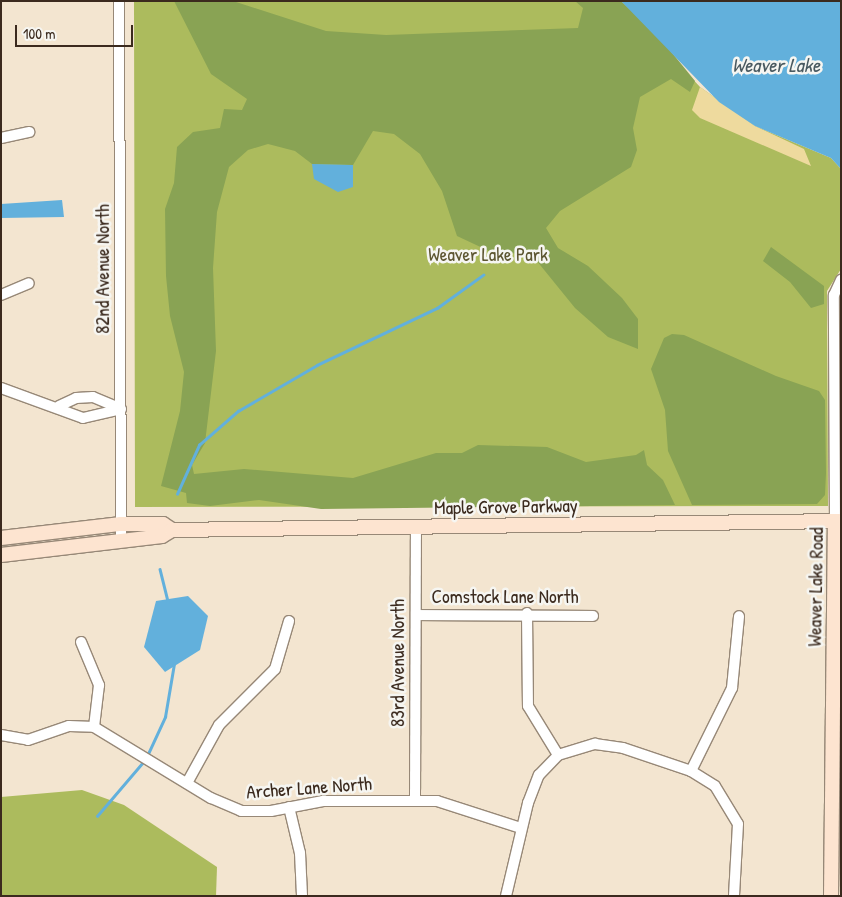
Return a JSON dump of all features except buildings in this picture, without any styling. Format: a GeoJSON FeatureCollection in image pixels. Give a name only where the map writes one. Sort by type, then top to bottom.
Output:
{"type":"FeatureCollection","features":[{"type":"Feature","properties":{"kind":"main road","name":"Maple Grove Parkway"},"geometry":{"type":"LineString","coordinates":[[1,555],[162,524],[172,530],[838,521]]}},
{"type":"Feature","properties":{"kind":"main road","name":"Weaver Lake Road"},"geometry":{"type":"LineString","coordinates":[[831,896],[838,521]]}},
{"type":"Feature","properties":{"kind":"main road","name":"Maple Grove Parkway"},"geometry":{"type":"LineString","coordinates":[[1,538],[121,531]]}},
{"type":"Feature","properties":{"kind":"street","name":"82nd Avenue North"},"geometry":{"type":"LineString","coordinates":[[119,1],[121,531]]}},
{"type":"Feature","properties":{"kind":"street"},"geometry":{"type":"LineString","coordinates":[[1,138],[29,132]]}},
{"type":"Feature","properties":{"kind":"street","name":"Weaver Lake Road"},"geometry":{"type":"LineString","coordinates":[[838,521],[834,295],[841,280]]}},
{"type":"Feature","properties":{"kind":"street"},"geometry":{"type":"LineString","coordinates":[[1,295],[29,283]]}},
{"type":"Feature","properties":{"kind":"street"},"geometry":{"type":"LineString","coordinates":[[1,388],[34,403],[59,406],[83,418],[121,409]]}},
{"type":"Feature","properties":{"kind":"street"},"geometry":{"type":"LineString","coordinates":[[59,406],[76,398],[93,397],[121,409]]}},
{"type":"Feature","properties":{"kind":"street","name":"83rd Avenue North"},"geometry":{"type":"LineString","coordinates":[[415,800],[416,526]]}},
{"type":"Feature","properties":{"kind":"street"},"geometry":{"type":"LineString","coordinates":[[527,613],[528,706],[558,755]]}},
{"type":"Feature","properties":{"kind":"street","name":"Comstock Lane North"},"geometry":{"type":"LineString","coordinates":[[416,615],[527,613],[593,616]]}},
{"type":"Feature","properties":{"kind":"street"},"geometry":{"type":"LineString","coordinates":[[691,771],[732,688],[740,616]]}},
{"type":"Feature","properties":{"kind":"street"},"geometry":{"type":"LineString","coordinates":[[187,783],[219,725],[274,669],[289,621]]}},
{"type":"Feature","properties":{"kind":"street"},"geometry":{"type":"LineString","coordinates":[[81,642],[99,685],[94,727]]}},
{"type":"Feature","properties":{"kind":"street","name":"Archer Lane North"},"geometry":{"type":"LineString","coordinates":[[1,735],[28,740],[69,726],[94,727],[187,783],[241,810],[289,807],[323,801],[415,800],[457,806],[522,828]]}},
{"type":"Feature","properties":{"kind":"street"},"geometry":{"type":"LineString","coordinates":[[506,896],[532,787],[558,755],[582,746],[609,745],[691,771],[715,786],[738,824],[734,896]]}},
{"type":"Feature","properties":{"kind":"street"},"geometry":{"type":"LineString","coordinates":[[289,807],[300,853],[302,896]]}},
{"type":"Feature","properties":{"kind":"green space","name":"Weaver Lake Park"},"geometry":{"type":"Polygon","coordinates":[[[134,1],[621,1],[700,87],[755,126],[831,158],[841,169],[841,269],[827,291],[828,506],[135,507],[134,1]]]}},
{"type":"Feature","properties":{"kind":"green space"},"geometry":{"type":"Polygon","coordinates":[[[174,1],[233,1],[326,31],[386,35],[578,28],[583,8],[575,1],[621,1],[656,33],[695,81],[690,92],[671,79],[640,97],[633,128],[637,150],[631,167],[560,211],[546,228],[558,248],[588,266],[622,298],[638,319],[638,349],[608,337],[575,308],[532,255],[489,251],[457,236],[442,191],[420,154],[394,134],[373,131],[353,165],[312,164],[295,151],[268,144],[248,150],[229,167],[217,212],[213,268],[216,351],[205,443],[192,465],[194,474],[244,469],[353,478],[436,453],[462,453],[478,445],[547,447],[586,462],[636,455],[644,450],[647,465],[663,480],[675,505],[321,509],[259,500],[210,506],[187,503],[186,493],[161,486],[180,411],[184,372],[170,316],[166,276],[165,209],[174,183],[177,147],[193,132],[220,128],[224,109],[242,110],[247,99],[211,74],[174,1]]]}},
{"type":"Feature","properties":{"kind":"green space"},"geometry":{"type":"Polygon","coordinates":[[[771,247],[824,286],[824,304],[811,308],[790,282],[763,261],[771,247]]]}},
{"type":"Feature","properties":{"kind":"green space"},"geometry":{"type":"Polygon","coordinates":[[[672,334],[684,335],[776,376],[819,391],[825,400],[826,473],[825,495],[817,504],[692,505],[668,451],[665,410],[651,369],[664,338],[672,334]]]}},
{"type":"Feature","properties":{"kind":"green space"},"geometry":{"type":"Polygon","coordinates":[[[82,790],[124,805],[217,867],[216,896],[1,896],[1,797],[82,790]]]}},
{"type":"Feature","properties":{"kind":"sand"},"geometry":{"type":"Polygon","coordinates":[[[700,87],[755,126],[804,149],[811,166],[700,118],[692,110],[700,87]]]}},
{"type":"Feature","properties":{"kind":"water","name":"Weaver Lake"},"geometry":{"type":"Polygon","coordinates":[[[621,1],[841,1],[841,169],[831,158],[755,126],[719,102],[621,1]]]}},
{"type":"Feature","properties":{"kind":"water"},"geometry":{"type":"Polygon","coordinates":[[[312,164],[353,165],[353,187],[338,192],[314,179],[312,164]]]}},
{"type":"Feature","properties":{"kind":"water"},"geometry":{"type":"Polygon","coordinates":[[[62,200],[64,217],[1,218],[1,204],[62,200]]]}},
{"type":"Feature","properties":{"kind":"water"},"geometry":{"type":"Polygon","coordinates":[[[188,596],[208,616],[200,650],[165,672],[144,647],[156,601],[188,596]]]}},
{"type":"Feature","properties":{"kind":"waterway"},"geometry":{"type":"LineString","coordinates":[[177,494],[199,445],[238,411],[317,365],[437,308],[483,275]]}},
{"type":"Feature","properties":{"kind":"waterway"},"geometry":{"type":"LineString","coordinates":[[160,569],[168,602]]}},
{"type":"Feature","properties":{"kind":"waterway"},"geometry":{"type":"LineString","coordinates":[[147,756],[165,717],[174,664]]}},
{"type":"Feature","properties":{"kind":"waterway"},"geometry":{"type":"LineString","coordinates":[[97,816],[144,761]]}}]}
